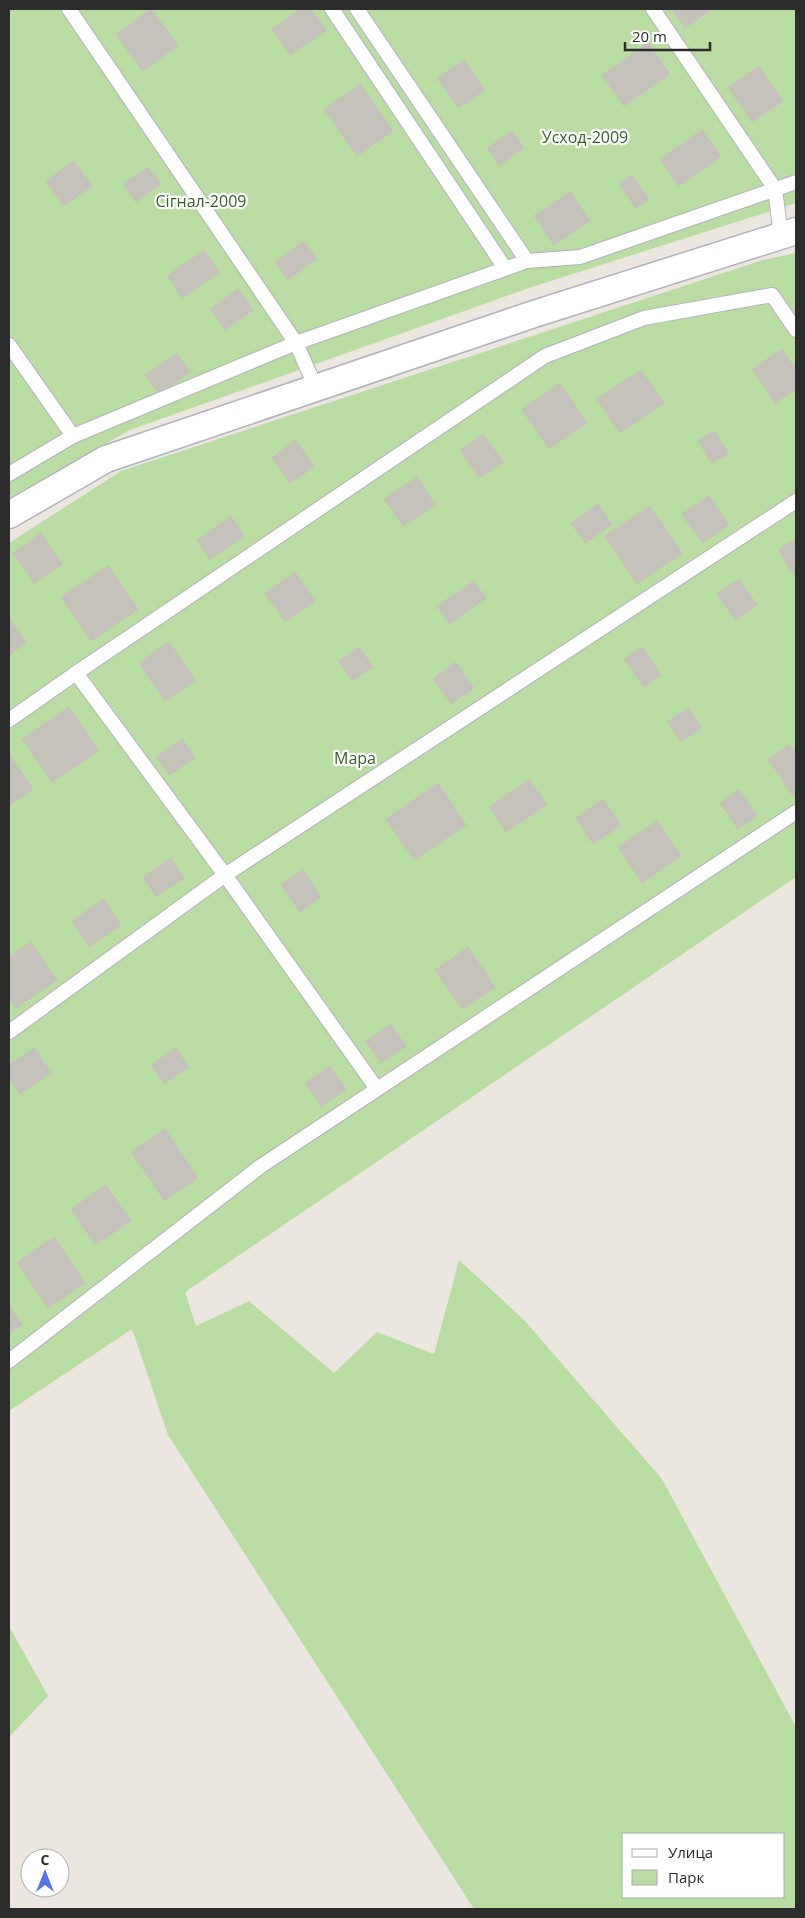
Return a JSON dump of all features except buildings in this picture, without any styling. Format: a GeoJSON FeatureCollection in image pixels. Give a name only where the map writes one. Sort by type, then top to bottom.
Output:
{"type":"FeatureCollection","features":[{"type":"Feature","properties":{"kind":"street"},"geometry":{"type":"LineString","coordinates":[[9,515],[106,459],[537,313],[789,234]]}},
{"type":"Feature","properties":{"kind":"lane"},"geometry":{"type":"LineString","coordinates":[[69,9],[296,342],[316,388]]}},
{"type":"Feature","properties":{"kind":"lane"},"geometry":{"type":"LineString","coordinates":[[332,9],[505,268]]}},
{"type":"Feature","properties":{"kind":"lane"},"geometry":{"type":"LineString","coordinates":[[357,9],[526,261]]}},
{"type":"Feature","properties":{"kind":"lane"},"geometry":{"type":"LineString","coordinates":[[652,9],[775,189],[789,234]]}},
{"type":"Feature","properties":{"kind":"lane"},"geometry":{"type":"LineString","coordinates":[[9,474],[73,436],[296,342],[526,261],[580,257],[796,182]]}},
{"type":"Feature","properties":{"kind":"lane"},"geometry":{"type":"LineString","coordinates":[[9,720],[545,356],[644,318],[772,295],[796,330]]}},
{"type":"Feature","properties":{"kind":"lane"},"geometry":{"type":"LineString","coordinates":[[9,345],[73,436]]}},
{"type":"Feature","properties":{"kind":"lane"},"geometry":{"type":"LineString","coordinates":[[9,1032],[225,875],[796,501]]}},
{"type":"Feature","properties":{"kind":"lane"},"geometry":{"type":"LineString","coordinates":[[76,673],[225,875],[377,1089]]}},
{"type":"Feature","properties":{"kind":"lane"},"geometry":{"type":"LineString","coordinates":[[9,1361],[261,1166],[796,812]]}},
{"type":"Feature","properties":{"kind":"green space","name":"Сігнал-2009"},"geometry":{"type":"Polygon","coordinates":[[[9,9],[796,9],[796,203],[532,287],[130,430],[9,498],[9,9]]]}},
{"type":"Feature","properties":{"kind":"green space","name":"Мара"},"geometry":{"type":"Polygon","coordinates":[[[796,253],[796,877],[185,1292],[196,1326],[249,1301],[334,1373],[377,1332],[434,1354],[459,1260],[524,1320],[662,1479],[796,1727],[796,1909],[474,1909],[168,1435],[132,1329],[9,1411],[9,543],[121,471],[763,260],[796,253]]]}},
{"type":"Feature","properties":{"kind":"green space"},"geometry":{"type":"Polygon","coordinates":[[[9,1626],[48,1696],[9,1737],[9,1626]]]}},
{"type":"Feature","properties":{"kind":"park label","name":"Усход-2009"},"geometry":{"type":"Point","coordinates":[585,137]}}]}
